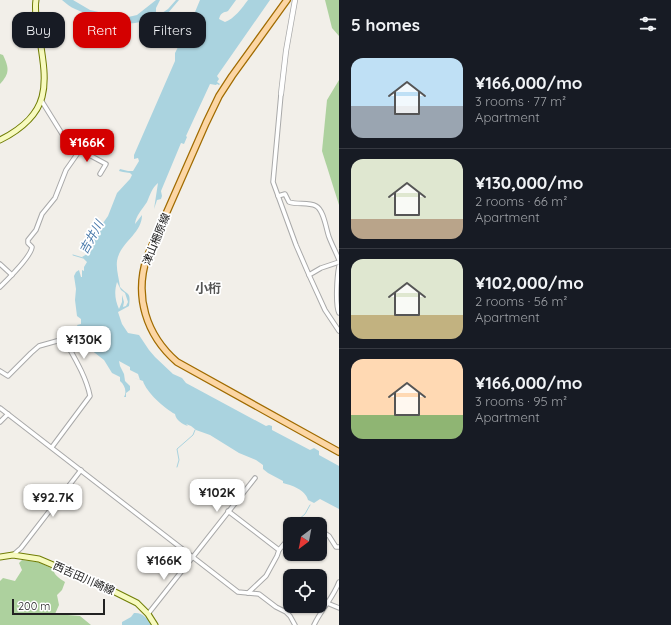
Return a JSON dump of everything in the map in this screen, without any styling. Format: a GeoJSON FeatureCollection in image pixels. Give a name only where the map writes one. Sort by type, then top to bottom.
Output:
{"type":"FeatureCollection","features":[{"type":"Feature","properties":{"kind":"main road"},"geometry":{"type":"LineString","coordinates":[[0,140],[17,131],[26,124],[41,100],[45,84],[45,71],[36,12],[36,0]]}},
{"type":"Feature","properties":{"kind":"main road","name":"津山柵原線"},"geometry":{"type":"LineString","coordinates":[[287,0],[232,76],[213,109],[148,257],[142,278],[142,298],[149,326],[161,346],[177,362],[339,452]]}},
{"type":"Feature","properties":{"kind":"main road","name":"西吉田川崎線"},"geometry":{"type":"LineString","coordinates":[[0,557],[13,555],[46,561],[137,603],[148,614],[155,625]]}},
{"type":"Feature","properties":{"kind":"street"},"geometry":{"type":"LineString","coordinates":[[295,0],[286,51],[273,176],[278,196],[296,245],[325,310],[339,331]]}},
{"type":"Feature","properties":{"kind":"street"},"geometry":{"type":"LineString","coordinates":[[41,100],[64,137],[80,150],[106,164],[100,174]]}},
{"type":"Feature","properties":{"kind":"street"},"geometry":{"type":"LineString","coordinates":[[0,287],[32,251],[32,247],[28,243],[28,240],[36,230],[42,214],[55,198],[66,170],[80,150]]}},
{"type":"Feature","properties":{"kind":"street"},"geometry":{"type":"LineString","coordinates":[[278,196],[286,194],[289,202],[315,206],[319,208],[324,218],[339,261],[321,268],[309,275]]}},
{"type":"Feature","properties":{"kind":"street"},"geometry":{"type":"LineString","coordinates":[[0,264],[12,275]]}},
{"type":"Feature","properties":{"kind":"street"},"geometry":{"type":"LineString","coordinates":[[339,266],[337,300],[339,313]]}},
{"type":"Feature","properties":{"kind":"street"},"geometry":{"type":"LineString","coordinates":[[0,371],[8,376],[31,352],[39,346],[64,339],[76,360],[90,396],[52,447]]}},
{"type":"Feature","properties":{"kind":"street"},"geometry":{"type":"LineString","coordinates":[[0,408],[238,592],[258,594],[276,607],[286,612],[295,625]]}},
{"type":"Feature","properties":{"kind":"street"},"geometry":{"type":"LineString","coordinates":[[0,422],[8,414]]}},
{"type":"Feature","properties":{"kind":"street"},"geometry":{"type":"LineString","coordinates":[[13,555],[21,548],[81,470]]}},
{"type":"Feature","properties":{"kind":"street"},"geometry":{"type":"LineString","coordinates":[[148,614],[254,478]]}},
{"type":"Feature","properties":{"kind":"street"},"geometry":{"type":"LineString","coordinates":[[228,511],[279,550]]}},
{"type":"Feature","properties":{"kind":"street"},"geometry":{"type":"LineString","coordinates":[[327,535],[336,547],[339,547]]}},
{"type":"Feature","properties":{"kind":"street"},"geometry":{"type":"LineString","coordinates":[[248,593],[266,576],[279,550],[283,545]]}},
{"type":"Feature","properties":{"kind":"street"},"geometry":{"type":"LineString","coordinates":[[339,582],[337,592],[327,603],[339,608]]}},
{"type":"Feature","properties":{"kind":"street"},"geometry":{"type":"LineString","coordinates":[[314,625],[321,613]]}},
{"type":"Feature","properties":{"kind":"green space"},"geometry":{"type":"Polygon","coordinates":[[[325,0],[339,0],[339,36],[332,28],[325,0]]]}},
{"type":"Feature","properties":{"kind":"green space"},"geometry":{"type":"Polygon","coordinates":[[[0,54],[3,55],[8,70],[6,77],[0,84],[0,54]]]}},
{"type":"Feature","properties":{"kind":"green space"},"geometry":{"type":"Polygon","coordinates":[[[339,80],[339,205],[322,151],[327,100],[339,80]]]}},
{"type":"Feature","properties":{"kind":"green space"},"geometry":{"type":"Polygon","coordinates":[[[22,560],[38,562],[53,569],[56,575],[65,582],[62,590],[57,595],[59,605],[55,614],[80,616],[91,625],[0,625],[0,581],[3,578],[15,581],[22,570],[19,563],[22,560]]]}},
{"type":"Feature","properties":{"kind":"water"},"geometry":{"type":"Polygon","coordinates":[[[62,0],[73,0],[90,10],[98,12],[83,12],[70,6],[62,0]]]}},
{"type":"Feature","properties":{"kind":"water"},"geometry":{"type":"Polygon","coordinates":[[[156,0],[160,0],[156,8],[156,12],[141,12],[156,0]]]}},
{"type":"Feature","properties":{"kind":"water"},"geometry":{"type":"Polygon","coordinates":[[[176,0],[179,0],[169,12],[164,12],[176,0]]]}},
{"type":"Feature","properties":{"kind":"water"},"geometry":{"type":"Polygon","coordinates":[[[200,0],[236,0],[228,11],[222,13],[219,19],[225,22],[235,16],[248,0],[270,0],[217,76],[219,79],[217,82],[220,84],[210,84],[186,136],[187,137],[184,144],[181,143],[161,191],[161,199],[157,200],[154,209],[158,183],[153,189],[137,218],[135,224],[142,215],[139,228],[122,248],[119,254],[117,271],[120,287],[128,294],[130,298],[129,306],[118,312],[122,324],[128,333],[139,335],[155,357],[173,374],[182,378],[186,383],[266,426],[272,426],[272,430],[310,450],[314,448],[319,451],[319,455],[339,466],[339,509],[320,499],[314,503],[308,500],[304,493],[283,483],[283,481],[268,473],[263,469],[263,465],[256,460],[239,453],[210,435],[182,423],[178,420],[175,414],[161,404],[152,395],[143,381],[140,380],[138,374],[130,370],[130,367],[119,361],[125,381],[130,386],[130,390],[126,393],[126,397],[124,397],[125,389],[120,381],[120,377],[112,373],[104,360],[86,346],[83,340],[84,333],[82,334],[78,331],[79,329],[77,325],[81,324],[81,319],[77,316],[74,276],[79,270],[82,277],[82,270],[84,271],[84,267],[87,262],[82,257],[87,254],[86,251],[89,245],[91,245],[98,230],[108,216],[117,193],[132,175],[130,173],[119,171],[120,169],[133,171],[139,161],[138,158],[134,159],[134,155],[175,61],[175,53],[178,48],[206,48],[206,12],[195,12],[200,0]],[[117,282],[115,296],[119,309],[122,302],[122,295],[124,302],[123,307],[126,306],[128,302],[125,293],[121,290],[117,282]]]}},
{"type":"Feature","properties":{"kind":"water"},"geometry":{"type":"Polygon","coordinates":[[[139,13],[139,22],[131,23],[131,16],[139,13]]]}},
{"type":"Feature","properties":{"kind":"water"},"geometry":{"type":"Polygon","coordinates":[[[134,613],[147,618],[152,625],[122,625],[122,622],[131,617],[134,613]]]}},
{"type":"Feature","properties":{"kind":"waterway","name":"吉井川"},"geometry":{"type":"LineString","coordinates":[[73,255],[83,258]]}},
{"type":"Feature","properties":{"kind":"waterway"},"geometry":{"type":"LineString","coordinates":[[177,467],[179,460],[177,449],[193,435],[195,430]]}},
{"type":"Feature","properties":{"kind":"waterway"},"geometry":{"type":"LineString","coordinates":[[302,517],[310,505]]}},
{"type":"Feature","properties":{"kind":"waterway"},"geometry":{"type":"LineString","coordinates":[[330,536],[338,546]]}},
{"type":"Feature","properties":{"kind":"district","name":"小桁"},"geometry":{"type":"Point","coordinates":[208,288]}}]}
